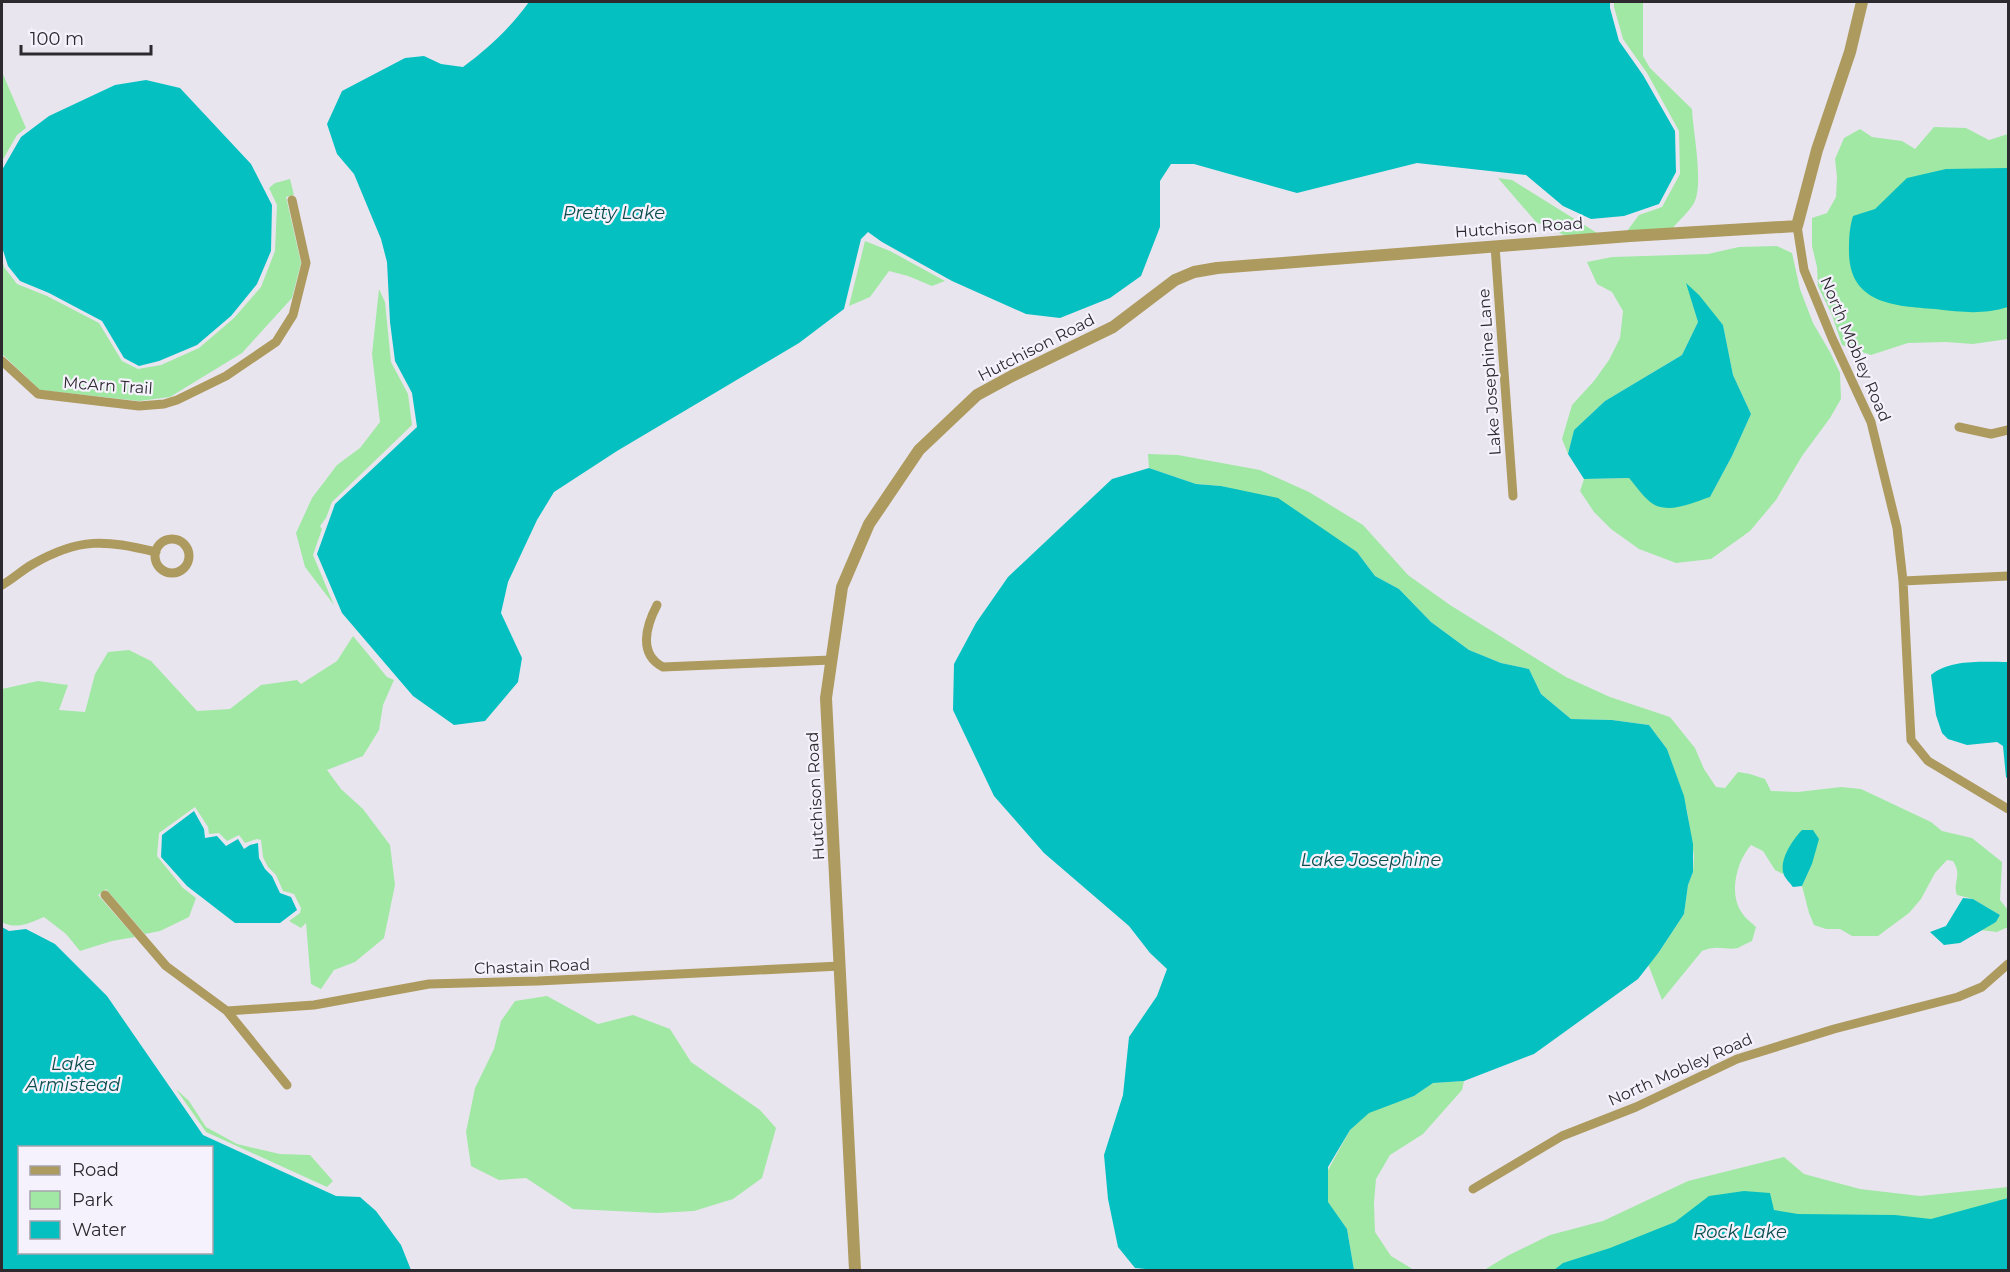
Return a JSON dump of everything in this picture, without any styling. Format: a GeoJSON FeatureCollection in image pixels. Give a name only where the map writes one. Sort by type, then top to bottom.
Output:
{"type":"FeatureCollection","features":[{"type":"Feature","properties":{"kind":"street","name":"North Mobley Road"},"geometry":{"type":"LineString","coordinates":[[1862,2],[1850,52],[1817,150],[1797,226],[1804,270],[1832,338],[1871,422],[1898,528],[1911,740],[1928,761],[2008,809]]}},
{"type":"Feature","properties":{"kind":"street","name":"McArn Trail"},"geometry":{"type":"LineString","coordinates":[[2,361],[38,394],[139,406],[164,404],[177,400],[226,376],[276,342],[293,315],[306,262],[292,200]]}},
{"type":"Feature","properties":{"kind":"street","name":"Hutchison Road"},"geometry":{"type":"LineString","coordinates":[[855,1270],[826,698],[842,587],[869,524],[919,450],[977,395],[1113,327],[1175,280],[1194,272],[1217,268],[1495,246],[1797,226]]}},
{"type":"Feature","properties":{"kind":"street","name":"Lake Josephine Lane"},"geometry":{"type":"LineString","coordinates":[[1495,246],[1513,496]]}},
{"type":"Feature","properties":{"kind":"street"},"geometry":{"type":"LineString","coordinates":[[1959,427],[1991,434],[2008,430]]}},
{"type":"Feature","properties":{"kind":"street"},"geometry":{"type":"LineString","coordinates":[[2,585],[32,564],[74,545],[105,542],[156,552]]}},
{"type":"Feature","properties":{"kind":"street"},"geometry":{"type":"LineString","coordinates":[[1903,581],[2008,576]]}},
{"type":"Feature","properties":{"kind":"street"},"geometry":{"type":"LineString","coordinates":[[657,605],[651,617],[647,635],[647,651],[651,659],[663,668],[831,660]]}},
{"type":"Feature","properties":{"kind":"street"},"geometry":{"type":"LineString","coordinates":[[105,895],[166,966],[227,1011],[287,1084]]}},
{"type":"Feature","properties":{"kind":"street","name":"North Mobley Road"},"geometry":{"type":"LineString","coordinates":[[1473,1189],[1562,1136],[1636,1107],[1737,1059],[1834,1029],[1958,997],[1982,987],[2008,964]]}},
{"type":"Feature","properties":{"kind":"street","name":"Chastain Road"},"geometry":{"type":"LineString","coordinates":[[227,1011],[314,1005],[429,984],[840,966]]}},
{"type":"Feature","properties":{"kind":"green space"},"geometry":{"type":"Polygon","coordinates":[[[1614,2],[1643,2],[1643,56],[1650,68],[1692,109],[1698,171],[1697,195],[1692,206],[1673,228],[1627,231],[1639,215],[1662,207],[1680,174],[1679,131],[1647,73],[1623,39],[1614,2]]]}},
{"type":"Feature","properties":{"kind":"green space"},"geometry":{"type":"Polygon","coordinates":[[[2,72],[26,128],[17,135],[2,161],[2,72]]]}},
{"type":"Feature","properties":{"kind":"green space"},"geometry":{"type":"Polygon","coordinates":[[[1934,127],[1966,128],[1989,140],[2008,134],[2008,339],[1973,344],[1908,343],[1871,355],[1842,345],[1832,315],[1818,286],[1817,267],[1812,246],[1812,218],[1827,213],[1836,197],[1835,159],[1844,138],[1860,129],[1872,137],[1902,141],[1915,149],[1934,127]]]}},
{"type":"Feature","properties":{"kind":"green space"},"geometry":{"type":"Polygon","coordinates":[[[1498,178],[1512,180],[1597,233],[1566,236],[1536,222],[1498,178]]]}},
{"type":"Feature","properties":{"kind":"green space"},"geometry":{"type":"Polygon","coordinates":[[[290,179],[294,195],[286,197],[301,263],[292,298],[242,353],[170,397],[139,401],[40,390],[2,354],[2,259],[4,267],[17,284],[47,296],[99,323],[122,361],[138,369],[161,365],[199,348],[234,318],[261,287],[275,251],[277,205],[269,188],[275,183],[290,179]]]}},
{"type":"Feature","properties":{"kind":"green space"},"geometry":{"type":"Polygon","coordinates":[[[865,241],[890,251],[945,281],[932,286],[889,271],[870,297],[849,306],[865,241]]]}},
{"type":"Feature","properties":{"kind":"green space"},"geometry":{"type":"Polygon","coordinates":[[[1777,246],[1792,253],[1800,289],[1813,323],[1840,373],[1841,399],[1802,456],[1776,500],[1750,531],[1711,559],[1676,563],[1639,549],[1611,529],[1594,512],[1580,491],[1584,479],[1629,478],[1710,497],[1751,414],[1733,375],[1723,325],[1687,284],[1698,322],[1682,355],[1605,401],[1574,430],[1568,454],[1562,439],[1572,405],[1609,360],[1620,338],[1623,311],[1612,292],[1597,284],[1587,262],[1612,257],[1708,254],[1739,247],[1777,246]]]}},
{"type":"Feature","properties":{"kind":"green space"},"geometry":{"type":"Polygon","coordinates":[[[379,289],[385,302],[391,362],[408,394],[412,425],[332,502],[320,526],[322,529],[313,555],[334,605],[305,567],[296,533],[312,498],[337,465],[360,448],[380,422],[372,354],[379,289]]]}},
{"type":"Feature","properties":{"kind":"green space"},"geometry":{"type":"Polygon","coordinates":[[[1148,454],[1178,455],[1260,470],[1309,492],[1363,525],[1408,575],[1450,605],[1566,677],[1610,697],[1670,717],[1695,748],[1704,769],[1716,787],[1725,788],[1738,772],[1765,779],[1771,791],[1798,792],[1841,787],[1861,789],[1931,822],[1942,831],[1972,838],[2002,862],[2000,900],[2008,910],[2008,927],[1997,932],[1980,930],[1996,922],[2000,915],[1973,899],[1957,895],[1956,866],[1953,861],[1947,860],[1935,873],[1921,899],[1909,913],[1878,936],[1852,936],[1840,929],[1826,929],[1814,925],[1802,886],[1812,864],[1784,864],[1783,874],[1775,870],[1763,851],[1751,845],[1738,868],[1735,887],[1738,905],[1743,915],[1756,927],[1752,941],[1738,948],[1713,948],[1702,951],[1662,1000],[1648,964],[1659,952],[1684,914],[1694,856],[1687,810],[1681,789],[1667,749],[1649,725],[1612,720],[1571,719],[1541,694],[1529,669],[1501,663],[1469,650],[1431,622],[1399,589],[1375,576],[1357,552],[1247,493],[1221,486],[1196,484],[1149,468],[1148,454]]]}},
{"type":"Feature","properties":{"kind":"green space"},"geometry":{"type":"Polygon","coordinates":[[[353,636],[387,677],[394,680],[383,705],[379,730],[363,756],[327,770],[341,789],[363,809],[390,845],[395,885],[384,938],[355,962],[334,970],[321,989],[311,984],[306,923],[301,928],[289,921],[300,913],[301,908],[294,894],[283,891],[276,875],[268,867],[263,857],[261,840],[245,843],[239,835],[227,841],[219,833],[209,834],[208,827],[195,807],[159,833],[157,856],[183,888],[196,898],[189,917],[160,931],[145,934],[106,889],[98,895],[135,937],[80,951],[66,934],[44,917],[18,926],[2,922],[2,689],[38,681],[68,685],[59,710],[85,712],[95,674],[108,652],[129,650],[151,661],[197,711],[230,709],[261,685],[297,680],[301,684],[337,661],[353,636]]]}},
{"type":"Feature","properties":{"kind":"green space"},"geometry":{"type":"Polygon","coordinates":[[[547,996],[598,1024],[633,1015],[670,1029],[691,1062],[760,1110],[776,1128],[762,1178],[733,1199],[694,1211],[658,1213],[573,1209],[526,1178],[499,1180],[471,1166],[466,1132],[475,1088],[494,1049],[501,1021],[515,1001],[547,996]]]}},
{"type":"Feature","properties":{"kind":"green space"},"geometry":{"type":"Polygon","coordinates":[[[1464,1081],[1462,1090],[1423,1134],[1390,1155],[1376,1179],[1375,1232],[1391,1256],[1414,1270],[1354,1270],[1347,1229],[1328,1203],[1328,1170],[1350,1130],[1369,1112],[1414,1096],[1433,1083],[1464,1081]]]}},
{"type":"Feature","properties":{"kind":"green space"},"geometry":{"type":"Polygon","coordinates":[[[176,1089],[189,1101],[206,1127],[237,1144],[280,1154],[310,1155],[333,1181],[327,1187],[206,1132],[176,1089]]]}},
{"type":"Feature","properties":{"kind":"green space","name":"Rock Lake"},"geometry":{"type":"Polygon","coordinates":[[[1784,1157],[1804,1174],[1860,1189],[1920,1196],[2008,1187],[2008,1270],[1484,1270],[1550,1235],[1603,1221],[1688,1181],[1784,1157]]]}},
{"type":"Feature","properties":{"kind":"water","name":"Pretty Lake"},"geometry":{"type":"Polygon","coordinates":[[[529,2],[1610,2],[1619,41],[1643,75],[1675,131],[1676,172],[1659,204],[1624,216],[1591,219],[1563,206],[1526,175],[1417,163],[1297,193],[1194,164],[1171,164],[1160,181],[1160,227],[1141,276],[1110,298],[1060,318],[1026,314],[952,281],[868,232],[861,239],[844,309],[799,343],[617,451],[554,492],[537,520],[508,582],[501,613],[522,658],[518,682],[485,721],[454,725],[413,696],[342,613],[317,554],[335,504],[417,427],[412,393],[395,361],[390,322],[387,262],[381,239],[354,174],[337,154],[327,124],[342,91],[405,58],[424,56],[441,64],[463,67],[499,37],[529,2]]]}},
{"type":"Feature","properties":{"kind":"water"},"geometry":{"type":"Polygon","coordinates":[[[146,80],[180,88],[251,164],[272,205],[271,251],[257,284],[231,316],[197,345],[159,361],[139,366],[124,358],[102,321],[49,293],[20,281],[8,266],[2,247],[2,170],[21,137],[49,116],[115,85],[146,80]]]}},
{"type":"Feature","properties":{"kind":"water"},"geometry":{"type":"Polygon","coordinates":[[[2008,168],[2008,307],[1972,312],[1905,306],[1877,299],[1857,283],[1851,270],[1849,253],[1853,216],[1875,209],[1907,178],[1946,169],[2008,168]]]}},
{"type":"Feature","properties":{"kind":"water"},"geometry":{"type":"Polygon","coordinates":[[[1686,283],[1699,295],[1723,325],[1733,375],[1751,414],[1710,497],[1679,507],[1663,508],[1649,501],[1629,478],[1584,479],[1568,454],[1574,430],[1605,401],[1682,355],[1698,322],[1686,283]]]}},
{"type":"Feature","properties":{"kind":"water","name":"Lake Josephine"},"geometry":{"type":"Polygon","coordinates":[[[1149,468],[1196,484],[1221,486],[1278,498],[1357,552],[1375,576],[1399,589],[1431,622],[1469,650],[1501,663],[1529,669],[1541,694],[1571,719],[1612,720],[1649,725],[1667,749],[1684,796],[1693,844],[1693,872],[1688,885],[1684,914],[1638,979],[1534,1054],[1464,1081],[1433,1083],[1414,1096],[1369,1113],[1350,1130],[1328,1167],[1328,1202],[1347,1229],[1354,1270],[1156,1270],[1135,1268],[1118,1247],[1108,1199],[1104,1155],[1123,1095],[1129,1037],[1157,996],[1167,969],[1150,953],[1129,926],[1044,853],[994,796],[953,710],[954,664],[976,623],[1008,577],[1112,479],[1149,468]]]}},
{"type":"Feature","properties":{"kind":"water"},"geometry":{"type":"Polygon","coordinates":[[[2008,662],[2008,780],[2003,746],[1997,742],[1967,745],[1948,739],[1942,733],[1936,715],[1931,675],[1957,664],[2008,662]]]}},
{"type":"Feature","properties":{"kind":"water"},"geometry":{"type":"Polygon","coordinates":[[[194,811],[204,829],[205,838],[217,836],[226,846],[238,839],[244,849],[258,843],[259,858],[265,869],[272,876],[280,893],[291,897],[297,910],[280,923],[235,923],[187,886],[161,857],[162,835],[194,811]]]}},
{"type":"Feature","properties":{"kind":"water"},"geometry":{"type":"Polygon","coordinates":[[[1802,830],[1813,830],[1819,839],[1812,864],[1802,886],[1793,887],[1784,875],[1783,863],[1791,845],[1802,830]]]}},
{"type":"Feature","properties":{"kind":"water"},"geometry":{"type":"Polygon","coordinates":[[[1963,898],[1973,899],[2000,915],[1996,922],[1960,943],[1944,945],[1930,932],[1946,926],[1963,898]]]}},
{"type":"Feature","properties":{"kind":"water","name":"Lake Armistead"},"geometry":{"type":"Polygon","coordinates":[[[2,927],[9,931],[26,929],[55,944],[107,996],[203,1135],[336,1196],[360,1197],[376,1211],[401,1245],[411,1270],[2,1270],[2,927]]]}},
{"type":"Feature","properties":{"kind":"water","name":"Rock Lake"},"geometry":{"type":"Polygon","coordinates":[[[1744,1191],[1770,1193],[1774,1210],[1798,1214],[1895,1215],[1931,1219],[2008,1198],[2008,1270],[1554,1270],[1563,1263],[1610,1248],[1675,1222],[1709,1196],[1744,1191]]]}}]}
